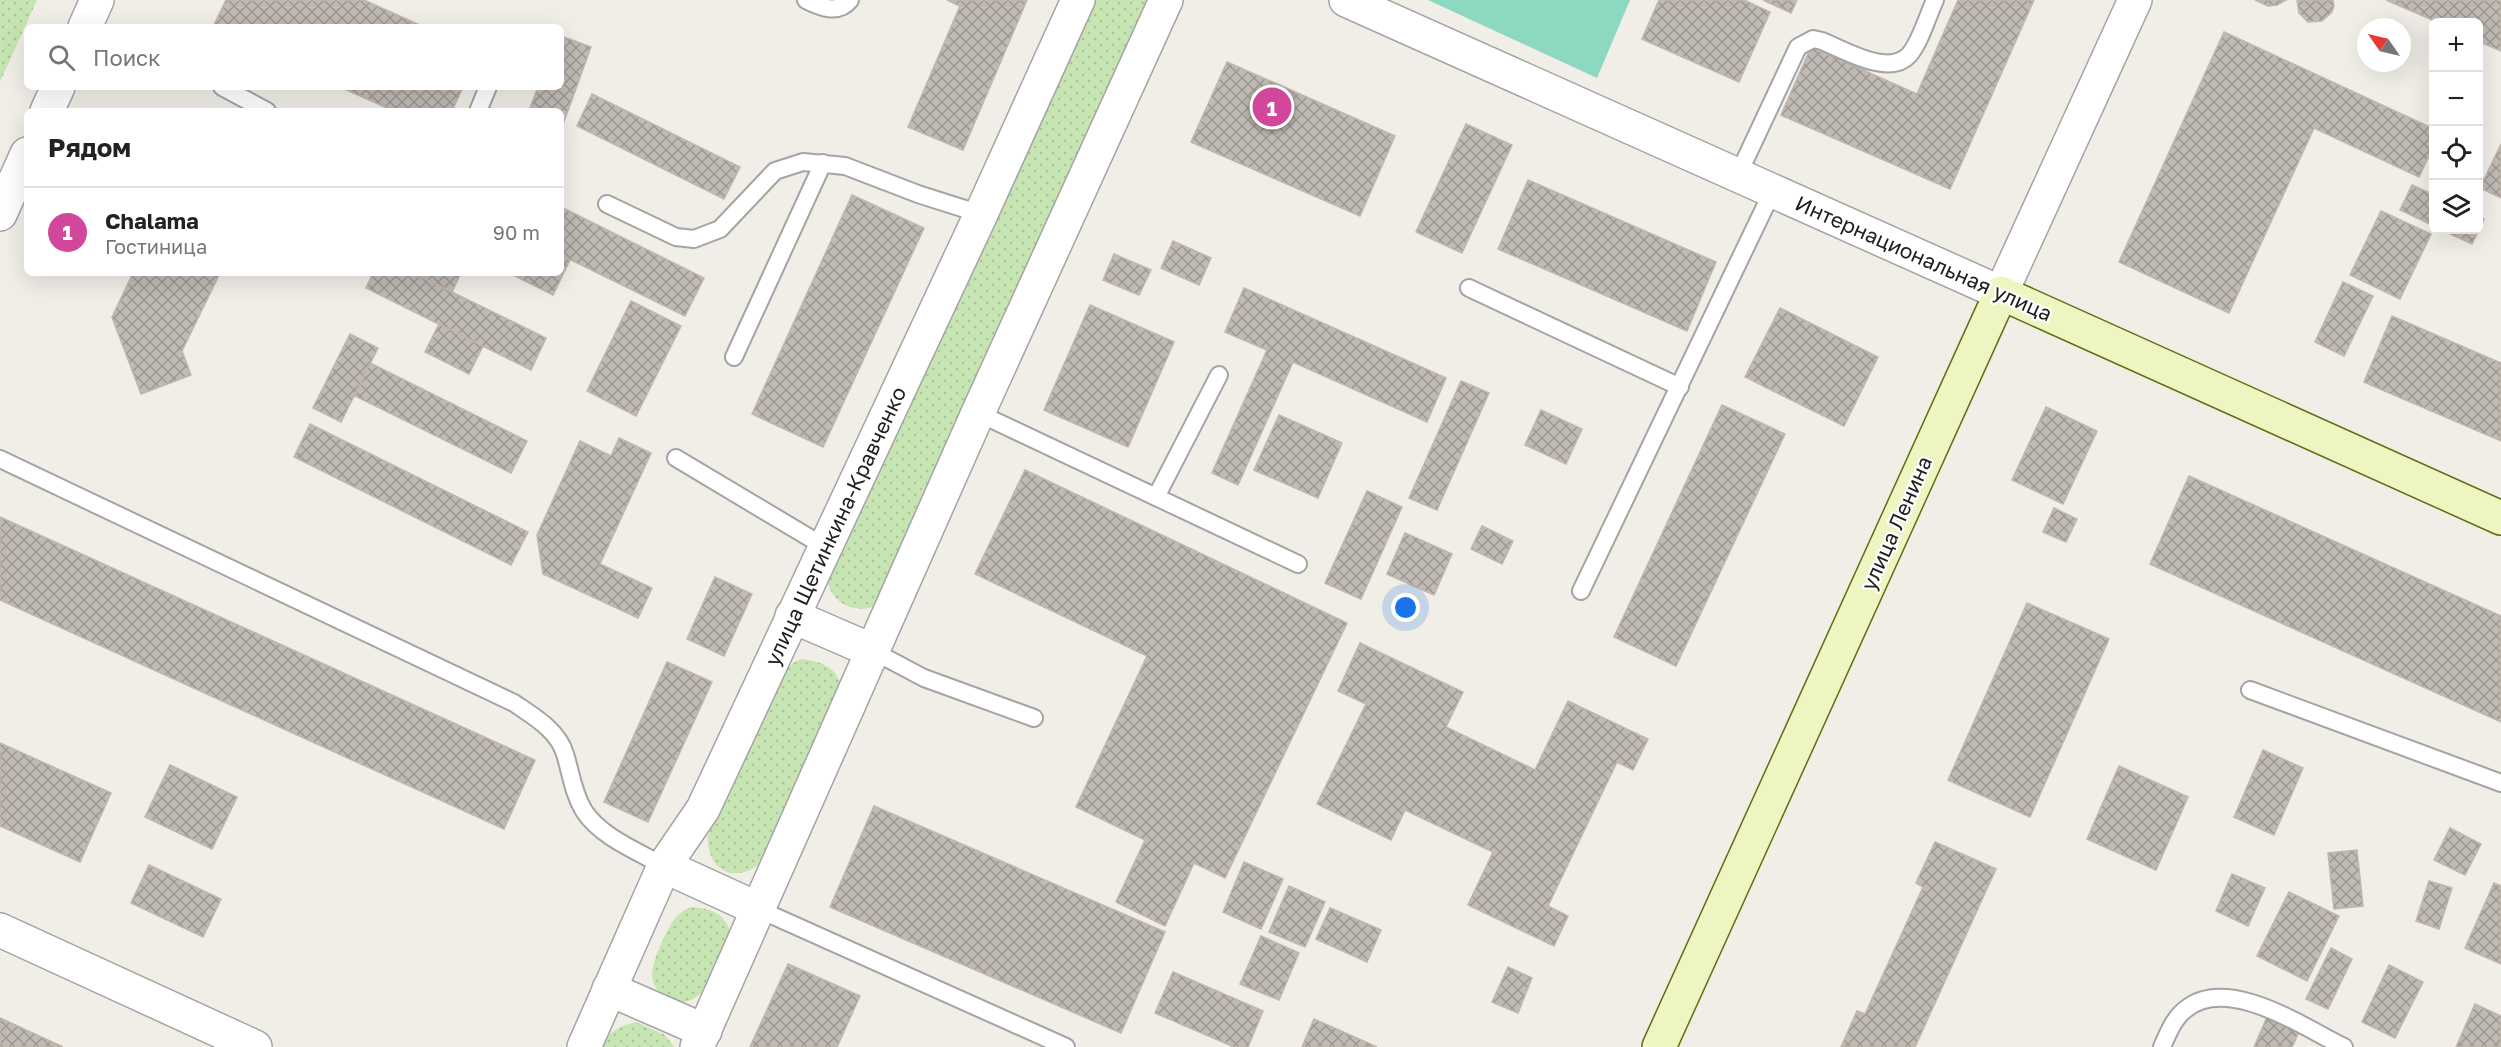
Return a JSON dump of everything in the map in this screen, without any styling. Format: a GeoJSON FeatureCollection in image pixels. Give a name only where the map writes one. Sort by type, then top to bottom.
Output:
{"type":"FeatureCollection","features":[{"type":"Feature","properties":{"kind":"street","name":"улица Щетинкина-Кравченко"},"geometry":{"type":"LineString","coordinates":[[584,1047],[664,866],[703,809],[981,214],[1078,0]]}},
{"type":"Feature","properties":{"kind":"street"},"geometry":{"type":"LineString","coordinates":[[609,989],[701,1039],[978,413],[1166,0]]}},
{"type":"Feature","properties":{"kind":"street","name":"Интернациональная улица"},"geometry":{"type":"LineString","coordinates":[[1346,0],[2501,518]]}},
{"type":"Feature","properties":{"kind":"street","name":"улица Ленина"},"geometry":{"type":"LineString","coordinates":[[1659,1047],[2135,0]]}},
{"type":"Feature","properties":{"kind":"street"},"geometry":{"type":"LineString","coordinates":[[48,108],[57,90]]}},
{"type":"Feature","properties":{"kind":"street"},"geometry":{"type":"LineString","coordinates":[[0,214],[24,161]]}},
{"type":"Feature","properties":{"kind":"street"},"geometry":{"type":"LineString","coordinates":[[792,616],[873,651]]}},
{"type":"Feature","properties":{"kind":"street"},"geometry":{"type":"LineString","coordinates":[[664,866],[758,909]]}},
{"type":"Feature","properties":{"kind":"street"},"geometry":{"type":"LineString","coordinates":[[0,930],[255,1047]]}},
{"type":"Feature","properties":{"kind":"lane"},"geometry":{"type":"LineString","coordinates":[[806,0],[834,9],[846,5],[850,0]]}},
{"type":"Feature","properties":{"kind":"lane"},"geometry":{"type":"LineString","coordinates":[[1738,175],[1798,47],[1813,39],[1882,64],[1894,65],[1911,54],[1935,0]]}},
{"type":"Feature","properties":{"kind":"lane"},"geometry":{"type":"LineString","coordinates":[[228,90],[261,108]]}},
{"type":"Feature","properties":{"kind":"lane"},"geometry":{"type":"LineString","coordinates":[[479,108],[487,90]]}},
{"type":"Feature","properties":{"kind":"lane"},"geometry":{"type":"LineString","coordinates":[[607,204],[676,237],[694,239],[720,229],[775,171],[803,162],[845,166],[918,194],[981,214]]}},
{"type":"Feature","properties":{"kind":"lane"},"geometry":{"type":"LineString","coordinates":[[734,357],[823,163]]}},
{"type":"Feature","properties":{"kind":"lane"},"geometry":{"type":"LineString","coordinates":[[1581,591],[1773,190]]}},
{"type":"Feature","properties":{"kind":"lane"},"geometry":{"type":"LineString","coordinates":[[1469,288],[1680,387]]}},
{"type":"Feature","properties":{"kind":"lane"},"geometry":{"type":"LineString","coordinates":[[1156,497],[1219,375]]}},
{"type":"Feature","properties":{"kind":"lane"},"geometry":{"type":"LineString","coordinates":[[978,413],[1298,564]]}},
{"type":"Feature","properties":{"kind":"lane"},"geometry":{"type":"LineString","coordinates":[[676,458],[825,547]]}},
{"type":"Feature","properties":{"kind":"lane"},"geometry":{"type":"LineString","coordinates":[[0,459],[514,703],[546,725],[565,751],[572,783],[585,812],[608,835],[664,866]]}},
{"type":"Feature","properties":{"kind":"lane"},"geometry":{"type":"LineString","coordinates":[[873,651],[924,678],[1034,718]]}},
{"type":"Feature","properties":{"kind":"lane"},"geometry":{"type":"LineString","coordinates":[[2250,690],[2501,783]]}},
{"type":"Feature","properties":{"kind":"lane"},"geometry":{"type":"LineString","coordinates":[[758,909],[1066,1047]]}},
{"type":"Feature","properties":{"kind":"lane"},"geometry":{"type":"LineString","coordinates":[[2162,1047],[2172,1024],[2185,1009],[2200,1000],[2217,996],[2229,997],[2263,1007],[2344,1047]]}},
{"type":"Feature","properties":{"kind":"green space"},"geometry":{"type":"Polygon","coordinates":[[[0,0],[37,0],[26,24],[24,24],[24,29],[0,82],[0,0]]]}},
{"type":"Feature","properties":{"kind":"green space"},"geometry":{"type":"Polygon","coordinates":[[[1083,0],[1155,0],[880,605],[861,609],[852,608],[838,600],[833,594],[826,576],[1083,0]]]}},
{"type":"Feature","properties":{"kind":"green space"},"geometry":{"type":"Polygon","coordinates":[[[1428,0],[1630,0],[1597,78],[1428,0]]]}},
{"type":"Feature","properties":{"kind":"green space"},"geometry":{"type":"Polygon","coordinates":[[[801,659],[827,666],[836,675],[841,688],[762,862],[742,873],[724,871],[712,858],[708,836],[780,678],[793,663],[801,659]]]}},
{"type":"Feature","properties":{"kind":"green space"},"geometry":{"type":"Polygon","coordinates":[[[691,907],[717,913],[726,922],[731,935],[707,987],[700,995],[679,1003],[660,992],[655,986],[652,971],[670,926],[681,913],[691,907]]]}},
{"type":"Feature","properties":{"kind":"green space"},"geometry":{"type":"Polygon","coordinates":[[[636,1022],[665,1035],[674,1047],[598,1047],[614,1031],[636,1022]]]}},
{"type":"Feature","properties":{"kind":"building"},"geometry":{"type":"Polygon","coordinates":[[[226,0],[364,0],[417,24],[214,24],[226,0]]]}},
{"type":"Feature","properties":{"kind":"building"},"geometry":{"type":"Polygon","coordinates":[[[947,0],[1027,0],[963,150],[908,127],[960,6],[947,0]]]}},
{"type":"Feature","properties":{"kind":"building"},"geometry":{"type":"Polygon","coordinates":[[[1659,0],[1744,0],[1770,12],[1739,82],[1642,39],[1659,0]]]}},
{"type":"Feature","properties":{"kind":"building"},"geometry":{"type":"Polygon","coordinates":[[[1763,0],[1797,0],[1791,13],[1763,0]]]}},
{"type":"Feature","properties":{"kind":"building"},"geometry":{"type":"Polygon","coordinates":[[[1958,0],[2034,0],[1950,189],[1781,115],[1811,47],[1917,94],[1958,0]]]}},
{"type":"Feature","properties":{"kind":"building"},"geometry":{"type":"Polygon","coordinates":[[[2255,0],[2286,0],[2277,5],[2268,6],[2255,0]]]}},
{"type":"Feature","properties":{"kind":"building"},"geometry":{"type":"Polygon","coordinates":[[[2297,0],[2333,0],[2334,6],[2332,12],[2322,21],[2308,22],[2299,13],[2297,0]]]}},
{"type":"Feature","properties":{"kind":"building"},"geometry":{"type":"Polygon","coordinates":[[[2386,0],[2501,0],[2501,51],[2483,43],[2483,18],[2429,19],[2386,0]]]}},
{"type":"Feature","properties":{"kind":"building"},"geometry":{"type":"Polygon","coordinates":[[[2224,32],[2429,127],[2429,156],[2419,177],[2314,128],[2229,313],[2119,262],[2224,32]]]}},
{"type":"Feature","properties":{"kind":"building"},"geometry":{"type":"Polygon","coordinates":[[[564,37],[591,47],[564,122],[564,108],[530,108],[537,90],[564,90],[564,37]]]}},
{"type":"Feature","properties":{"kind":"building"},"geometry":{"type":"Polygon","coordinates":[[[1227,62],[1395,136],[1360,216],[1191,142],[1227,62]]]}},
{"type":"Feature","properties":{"kind":"building"},"geometry":{"type":"Polygon","coordinates":[[[347,90],[462,90],[453,108],[387,108],[347,90]]]}},
{"type":"Feature","properties":{"kind":"building"},"geometry":{"type":"Polygon","coordinates":[[[592,94],[740,167],[724,199],[577,126],[592,94]]]}},
{"type":"Feature","properties":{"kind":"building"},"geometry":{"type":"Polygon","coordinates":[[[1466,124],[1512,145],[1462,253],[1416,232],[1466,124]]]}},
{"type":"Feature","properties":{"kind":"building"},"geometry":{"type":"Polygon","coordinates":[[[2501,144],[2501,198],[2483,189],[2483,182],[2501,144]]]}},
{"type":"Feature","properties":{"kind":"building"},"geometry":{"type":"Polygon","coordinates":[[[1528,180],[1716,262],[1687,331],[1498,249],[1528,180]]]}},
{"type":"Feature","properties":{"kind":"building"},"geometry":{"type":"Polygon","coordinates":[[[2412,185],[2429,193],[2429,224],[2400,210],[2412,185]]]}},
{"type":"Feature","properties":{"kind":"building"},"geometry":{"type":"Polygon","coordinates":[[[852,195],[924,228],[823,447],[752,414],[852,195]]]}},
{"type":"Feature","properties":{"kind":"building"},"geometry":{"type":"Polygon","coordinates":[[[564,208],[704,278],[685,316],[564,256],[564,208]]]}},
{"type":"Feature","properties":{"kind":"building"},"geometry":{"type":"Polygon","coordinates":[[[2381,211],[2431,234],[2400,299],[2350,275],[2381,211]]]}},
{"type":"Feature","properties":{"kind":"building"},"geometry":{"type":"Polygon","coordinates":[[[2451,234],[2477,234],[2472,244],[2451,234]]]}},
{"type":"Feature","properties":{"kind":"building"},"geometry":{"type":"Polygon","coordinates":[[[1173,241],[1211,258],[1199,285],[1161,268],[1173,241]]]}},
{"type":"Feature","properties":{"kind":"building"},"geometry":{"type":"Polygon","coordinates":[[[1114,254],[1151,270],[1139,295],[1103,280],[1114,254]]]}},
{"type":"Feature","properties":{"kind":"building"},"geometry":{"type":"Polygon","coordinates":[[[564,257],[570,260],[564,272],[564,257]]]}},
{"type":"Feature","properties":{"kind":"building"},"geometry":{"type":"Polygon","coordinates":[[[132,276],[219,276],[182,351],[191,375],[141,394],[112,317],[132,276]]]}},
{"type":"Feature","properties":{"kind":"building"},"geometry":{"type":"Polygon","coordinates":[[[372,276],[419,276],[546,338],[531,370],[366,288],[372,276]]]}},
{"type":"Feature","properties":{"kind":"building"},"geometry":{"type":"Polygon","coordinates":[[[419,276],[460,276],[452,292],[419,276]]]}},
{"type":"Feature","properties":{"kind":"building"},"geometry":{"type":"Polygon","coordinates":[[[515,276],[562,276],[553,295],[515,276]]]}},
{"type":"Feature","properties":{"kind":"building"},"geometry":{"type":"Polygon","coordinates":[[[2343,282],[2373,296],[2344,356],[2315,342],[2343,282]]]}},
{"type":"Feature","properties":{"kind":"building"},"geometry":{"type":"Polygon","coordinates":[[[1244,288],[1446,378],[1427,422],[1293,362],[1238,485],[1212,473],[1267,350],[1225,332],[1244,288]]]}},
{"type":"Feature","properties":{"kind":"building"},"geometry":{"type":"Polygon","coordinates":[[[631,301],[681,326],[636,416],[587,391],[631,301]]]}},
{"type":"Feature","properties":{"kind":"building"},"geometry":{"type":"Polygon","coordinates":[[[1090,305],[1174,342],[1128,447],[1044,410],[1090,305]]]}},
{"type":"Feature","properties":{"kind":"building"},"geometry":{"type":"Polygon","coordinates":[[[1780,308],[1878,357],[1844,426],[1745,377],[1780,308]]]}},
{"type":"Feature","properties":{"kind":"building"},"geometry":{"type":"Polygon","coordinates":[[[2392,316],[2501,363],[2501,441],[2364,382],[2392,316]]]}},
{"type":"Feature","properties":{"kind":"building"},"geometry":{"type":"Polygon","coordinates":[[[439,324],[483,346],[469,374],[425,352],[439,324]]]}},
{"type":"Feature","properties":{"kind":"building"},"geometry":{"type":"Polygon","coordinates":[[[350,334],[378,348],[341,422],[313,408],[350,334]]]}},
{"type":"Feature","properties":{"kind":"building"},"geometry":{"type":"Polygon","coordinates":[[[370,363],[527,441],[511,473],[355,396],[370,363]]]}},
{"type":"Feature","properties":{"kind":"building"},"geometry":{"type":"Polygon","coordinates":[[[1461,381],[1489,393],[1437,510],[1409,498],[1461,381]]]}},
{"type":"Feature","properties":{"kind":"building"},"geometry":{"type":"Polygon","coordinates":[[[1722,405],[1785,434],[1676,666],[1614,637],[1722,405]]]}},
{"type":"Feature","properties":{"kind":"building"},"geometry":{"type":"Polygon","coordinates":[[[2046,407],[2097,431],[2063,504],[2012,480],[2046,407]]]}},
{"type":"Feature","properties":{"kind":"building"},"geometry":{"type":"Polygon","coordinates":[[[1541,410],[1582,429],[1566,464],[1525,445],[1541,410]]]}},
{"type":"Feature","properties":{"kind":"building"},"geometry":{"type":"Polygon","coordinates":[[[1279,415],[1342,443],[1318,498],[1254,470],[1279,415]]]}},
{"type":"Feature","properties":{"kind":"building"},"geometry":{"type":"Polygon","coordinates":[[[310,424],[528,532],[511,565],[294,457],[310,424]]]}},
{"type":"Feature","properties":{"kind":"building"},"geometry":{"type":"Polygon","coordinates":[[[619,438],[651,453],[600,564],[652,588],[638,618],[543,574],[537,535],[580,441],[611,456],[619,438]]]}},
{"type":"Feature","properties":{"kind":"building"},"geometry":{"type":"Polygon","coordinates":[[[1025,470],[1347,623],[1225,878],[1194,863],[1165,926],[1116,902],[1145,840],[1076,807],[1147,656],[975,574],[1025,470]]]}},
{"type":"Feature","properties":{"kind":"building"},"geometry":{"type":"Polygon","coordinates":[[[2189,476],[2501,616],[2501,722],[2150,564],[2189,476]]]}},
{"type":"Feature","properties":{"kind":"building"},"geometry":{"type":"Polygon","coordinates":[[[1367,491],[1402,507],[1361,599],[1325,583],[1367,491]]]}},
{"type":"Feature","properties":{"kind":"building"},"geometry":{"type":"Polygon","coordinates":[[[2054,508],[2077,519],[2066,542],[2043,532],[2054,508]]]}},
{"type":"Feature","properties":{"kind":"building"},"geometry":{"type":"Polygon","coordinates":[[[0,517],[535,760],[504,829],[0,600],[0,517]]]}},
{"type":"Feature","properties":{"kind":"building"},"geometry":{"type":"Polygon","coordinates":[[[1482,526],[1513,541],[1502,564],[1471,549],[1482,526]]]}},
{"type":"Feature","properties":{"kind":"building"},"geometry":{"type":"Polygon","coordinates":[[[1405,533],[1452,554],[1434,595],[1387,574],[1405,533]]]}},
{"type":"Feature","properties":{"kind":"building"},"geometry":{"type":"Polygon","coordinates":[[[715,577],[752,594],[724,656],[687,639],[715,577]]]}},
{"type":"Feature","properties":{"kind":"building"},"geometry":{"type":"Polygon","coordinates":[[[2027,603],[2109,639],[2030,817],[1948,780],[2027,603]]]}},
{"type":"Feature","properties":{"kind":"building"},"geometry":{"type":"Polygon","coordinates":[[[1360,643],[1463,692],[1446,727],[1535,770],[1568,701],[1648,739],[1633,770],[1617,762],[1548,906],[1568,916],[1554,946],[1468,905],[1493,852],[1405,810],[1391,840],[1317,804],[1366,704],[1338,691],[1360,643]]]}},
{"type":"Feature","properties":{"kind":"building"},"geometry":{"type":"Polygon","coordinates":[[[667,662],[712,682],[648,822],[604,802],[667,662]]]}},
{"type":"Feature","properties":{"kind":"building"},"geometry":{"type":"Polygon","coordinates":[[[0,743],[111,793],[80,862],[0,826],[0,743]]]}},
{"type":"Feature","properties":{"kind":"building"},"geometry":{"type":"Polygon","coordinates":[[[2263,750],[2303,768],[2274,835],[2234,817],[2263,750]]]}},
{"type":"Feature","properties":{"kind":"building"},"geometry":{"type":"Polygon","coordinates":[[[170,765],[237,797],[212,849],[145,817],[170,765]]]}},
{"type":"Feature","properties":{"kind":"building"},"geometry":{"type":"Polygon","coordinates":[[[2119,766],[2188,797],[2156,870],[2087,839],[2119,766]]]}},
{"type":"Feature","properties":{"kind":"building"},"geometry":{"type":"Polygon","coordinates":[[[874,806],[1165,932],[1121,1033],[830,907],[874,806]]]}},
{"type":"Feature","properties":{"kind":"building"},"geometry":{"type":"Polygon","coordinates":[[[2450,828],[2481,844],[2465,875],[2434,860],[2450,828]]]}},
{"type":"Feature","properties":{"kind":"building"},"geometry":{"type":"Polygon","coordinates":[[[1935,842],[1996,869],[1915,1047],[1841,1047],[1857,1011],[1865,1014],[1923,887],[1916,883],[1935,842]]]}},
{"type":"Feature","properties":{"kind":"building"},"geometry":{"type":"Polygon","coordinates":[[[2357,850],[2363,906],[2334,909],[2328,853],[2357,850]]]}},
{"type":"Feature","properties":{"kind":"building"},"geometry":{"type":"Polygon","coordinates":[[[1244,862],[1283,879],[1261,929],[1223,912],[1244,862]]]}},
{"type":"Feature","properties":{"kind":"building"},"geometry":{"type":"Polygon","coordinates":[[[149,865],[221,899],[203,937],[131,903],[149,865]]]}},
{"type":"Feature","properties":{"kind":"building"},"geometry":{"type":"Polygon","coordinates":[[[2232,874],[2265,888],[2248,926],[2216,911],[2232,874]]]}},
{"type":"Feature","properties":{"kind":"building"},"geometry":{"type":"Polygon","coordinates":[[[2429,881],[2452,888],[2439,929],[2416,921],[2429,881]]]}},
{"type":"Feature","properties":{"kind":"building"},"geometry":{"type":"Polygon","coordinates":[[[2494,883],[2501,886],[2501,964],[2465,948],[2494,883]]]}},
{"type":"Feature","properties":{"kind":"building"},"geometry":{"type":"Polygon","coordinates":[[[1289,886],[1325,902],[1305,947],[1269,932],[1289,886]]]}},
{"type":"Feature","properties":{"kind":"building"},"geometry":{"type":"Polygon","coordinates":[[[2289,892],[2339,916],[2307,981],[2257,956],[2289,892]]]}},
{"type":"Feature","properties":{"kind":"building"},"geometry":{"type":"Polygon","coordinates":[[[1330,908],[1381,930],[1367,962],[1316,939],[1330,908]]]}},
{"type":"Feature","properties":{"kind":"building"},"geometry":{"type":"Polygon","coordinates":[[[1261,936],[1299,953],[1279,1000],[1240,984],[1261,936]]]}},
{"type":"Feature","properties":{"kind":"building"},"geometry":{"type":"Polygon","coordinates":[[[2331,948],[2352,959],[2328,1009],[2306,999],[2331,948]]]}},
{"type":"Feature","properties":{"kind":"building"},"geometry":{"type":"Polygon","coordinates":[[[788,964],[860,996],[837,1047],[750,1047],[788,964]]]}},
{"type":"Feature","properties":{"kind":"building"},"geometry":{"type":"Polygon","coordinates":[[[2389,965],[2423,982],[2395,1038],[2362,1022],[2389,965]]]}},
{"type":"Feature","properties":{"kind":"building"},"geometry":{"type":"Polygon","coordinates":[[[1508,967],[1532,978],[1518,1013],[1492,1002],[1508,967]]]}},
{"type":"Feature","properties":{"kind":"building"},"geometry":{"type":"Polygon","coordinates":[[[1173,972],[1263,1011],[1248,1047],[1234,1047],[1155,1013],[1173,972]]]}},
{"type":"Feature","properties":{"kind":"building"},"geometry":{"type":"Polygon","coordinates":[[[2475,1004],[2501,1016],[2501,1047],[2456,1047],[2475,1004]]]}},
{"type":"Feature","properties":{"kind":"building"},"geometry":{"type":"Polygon","coordinates":[[[2267,1017],[2299,1032],[2292,1047],[2254,1047],[2267,1017]]]}},
{"type":"Feature","properties":{"kind":"building"},"geometry":{"type":"Polygon","coordinates":[[[0,1018],[63,1047],[0,1047],[0,1018]]]}},
{"type":"Feature","properties":{"kind":"building"},"geometry":{"type":"Polygon","coordinates":[[[1314,1019],[1377,1047],[1302,1047],[1314,1019]]]}},
{"type":"Feature","properties":{"kind":"place","name":"Chalama"},"geometry":{"type":"Point","coordinates":[1272,107]}}]}
